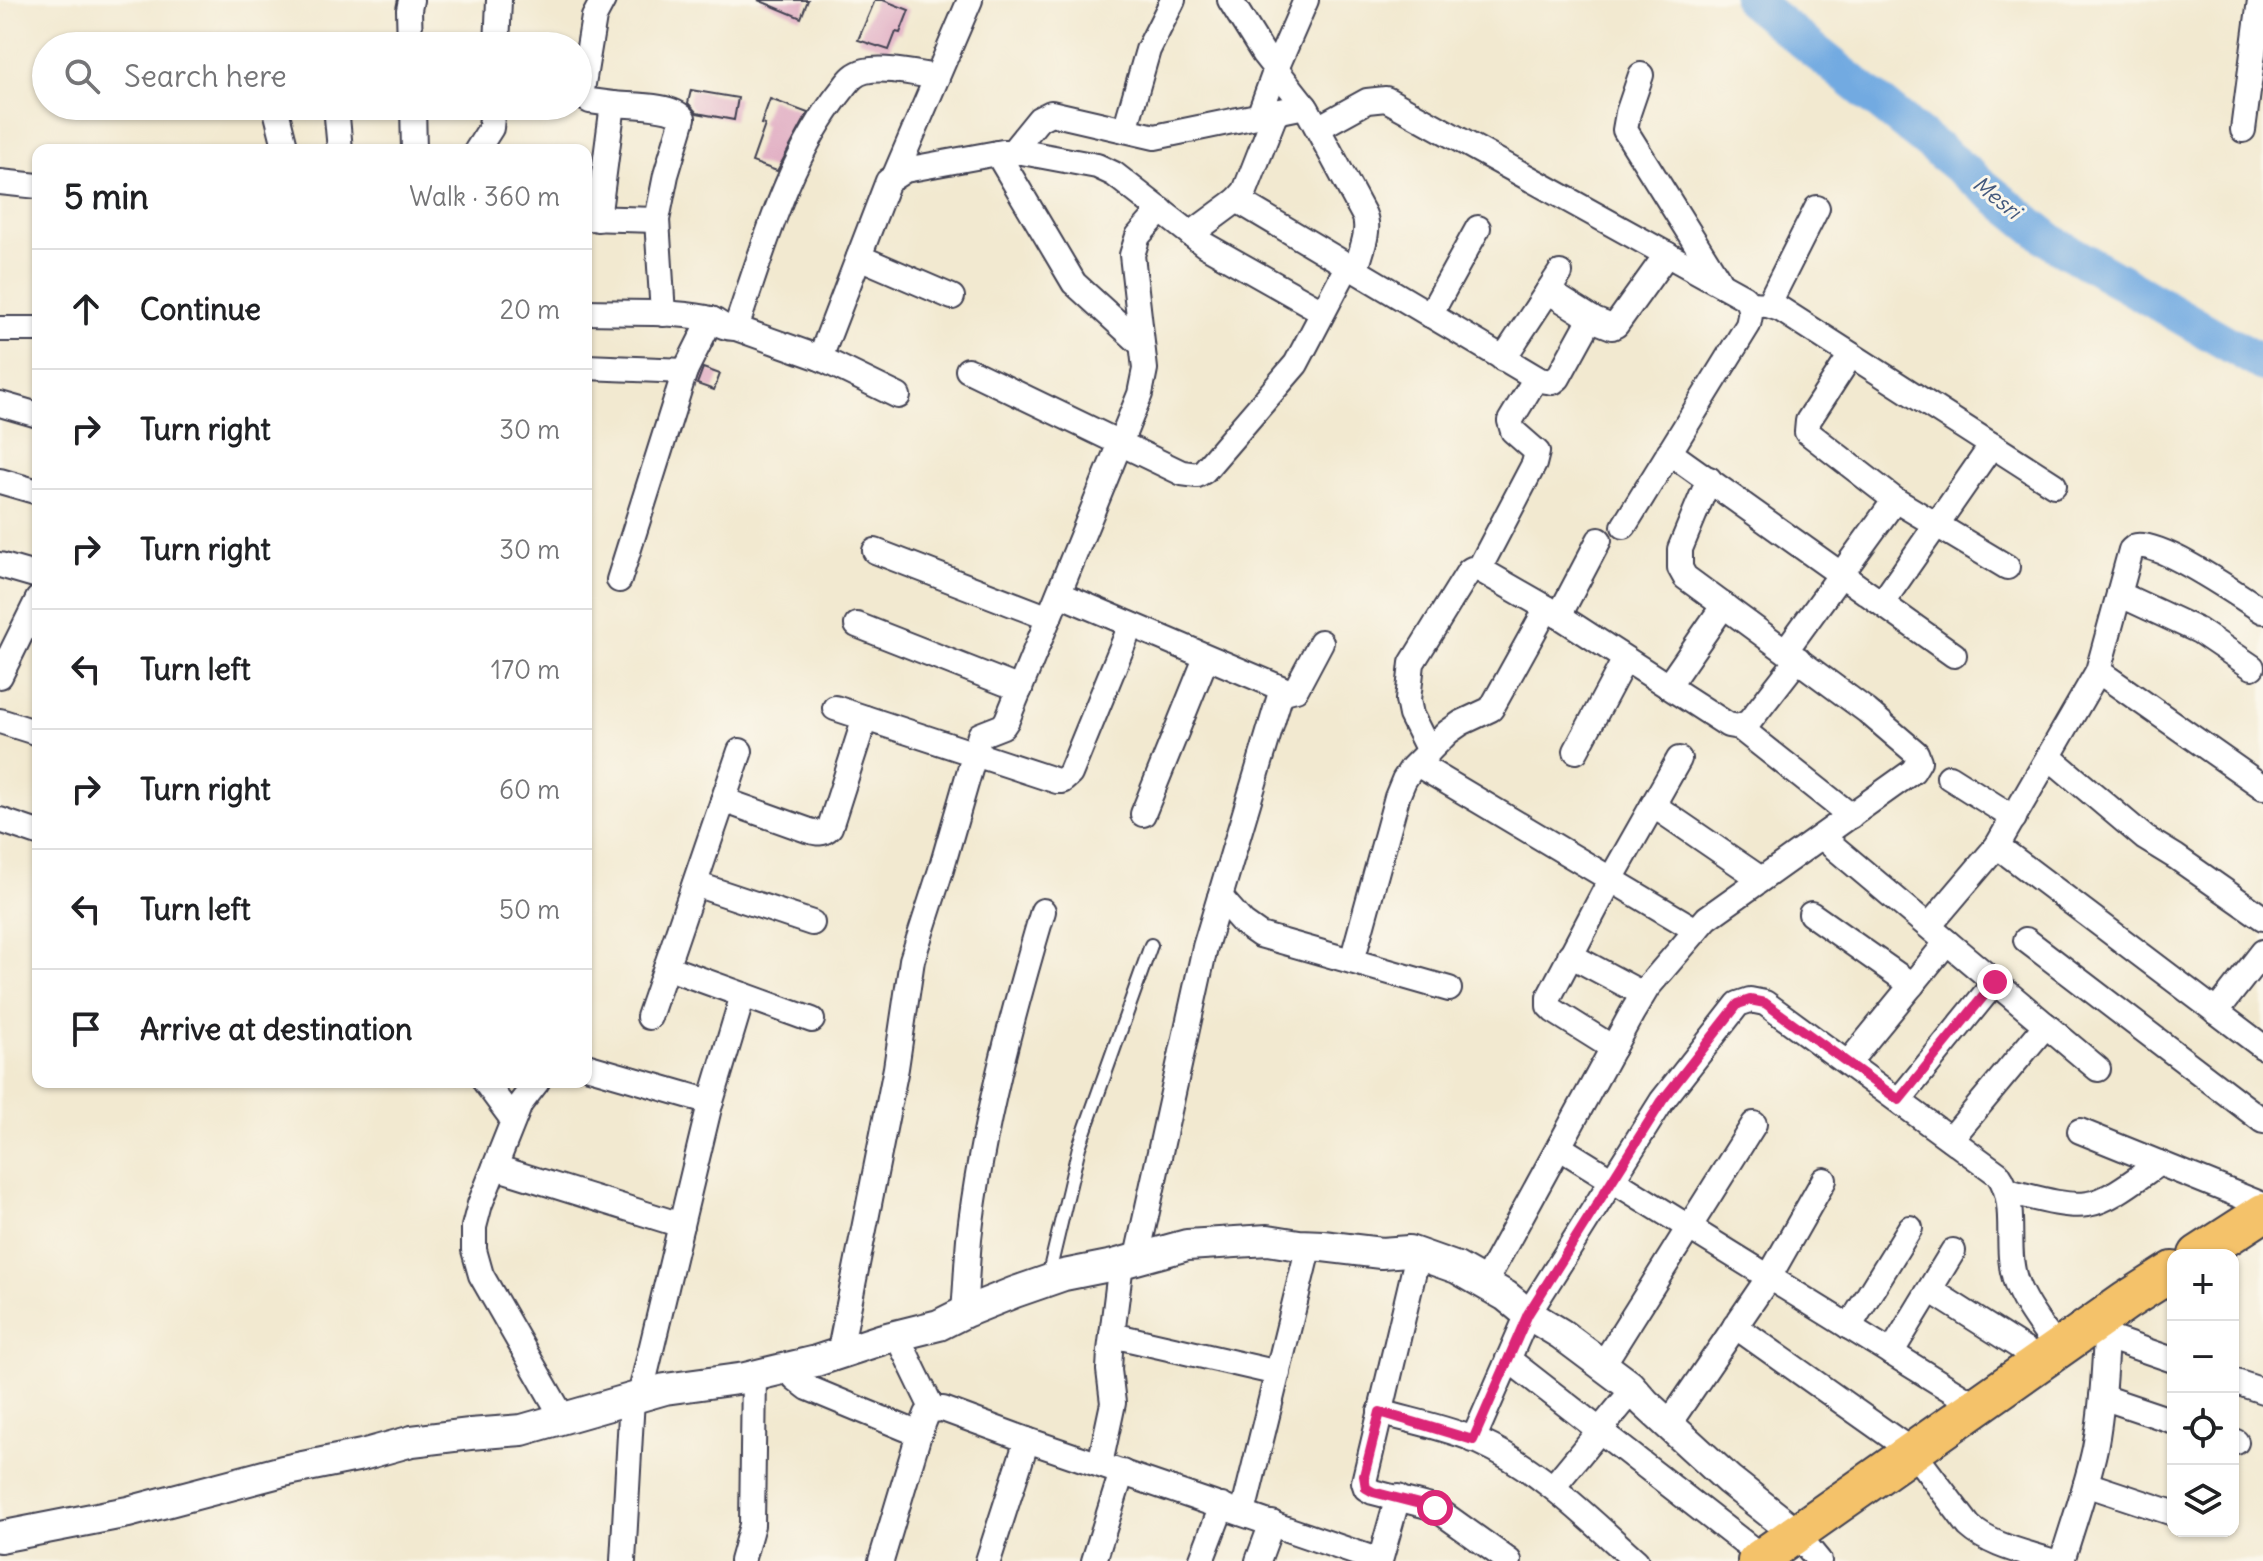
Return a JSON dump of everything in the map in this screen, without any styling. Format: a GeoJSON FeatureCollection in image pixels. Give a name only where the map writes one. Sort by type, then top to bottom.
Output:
{"type":"FeatureCollection","features":[{"type":"Feature","properties":{"kind":"main road"},"geometry":{"type":"LineString","coordinates":[[2207,1249],[2263,1213]]}},
{"type":"Feature","properties":{"kind":"main road"},"geometry":{"type":"LineString","coordinates":[[1759,1559],[1809,1552],[1913,1452],[2073,1344],[2167,1275]]}},
{"type":"Feature","properties":{"kind":"street"},"geometry":{"type":"LineString","coordinates":[[410,32],[411,0]]}},
{"type":"Feature","properties":{"kind":"street"},"geometry":{"type":"LineString","coordinates":[[498,32],[499,0]]}},
{"type":"Feature","properties":{"kind":"street"},"geometry":{"type":"LineString","coordinates":[[592,32],[594,17],[603,0]]}},
{"type":"Feature","properties":{"kind":"street"},"geometry":{"type":"LineString","coordinates":[[895,175],[970,0]]}},
{"type":"Feature","properties":{"kind":"street"},"geometry":{"type":"LineString","coordinates":[[1125,130],[1148,50],[1173,0]]}},
{"type":"Feature","properties":{"kind":"street"},"geometry":{"type":"LineString","coordinates":[[968,370],[1190,476],[1204,471],[1296,364],[1322,311],[1352,268],[1367,222],[1305,106],[1258,46],[1230,0]]}},
{"type":"Feature","properties":{"kind":"street"},"geometry":{"type":"LineString","coordinates":[[1191,234],[1237,200],[1249,183],[1276,69],[1306,0]]}},
{"type":"Feature","properties":{"kind":"street"},"geometry":{"type":"LineString","coordinates":[[2243,130],[2255,95],[2260,5]]}},
{"type":"Feature","properties":{"kind":"street"},"geometry":{"type":"LineString","coordinates":[[736,328],[779,205],[824,111],[852,76],[877,69],[937,77]]}},
{"type":"Feature","properties":{"kind":"street"},"geometry":{"type":"LineString","coordinates":[[1641,75],[1625,130],[1721,284]]}},
{"type":"Feature","properties":{"kind":"street"},"geometry":{"type":"LineString","coordinates":[[1318,128],[1367,101],[1386,99],[1744,297],[1780,309],[2054,485]]}},
{"type":"Feature","properties":{"kind":"street"},"geometry":{"type":"LineString","coordinates":[[592,101],[668,109],[678,112],[683,118],[657,220],[663,314]]}},
{"type":"Feature","properties":{"kind":"street"},"geometry":{"type":"LineString","coordinates":[[613,104],[592,218],[657,220]]}},
{"type":"Feature","properties":{"kind":"street"},"geometry":{"type":"LineString","coordinates":[[1005,152],[1039,119],[1051,113],[1148,136],[1161,136],[1305,106]]}},
{"type":"Feature","properties":{"kind":"street"},"geometry":{"type":"LineString","coordinates":[[278,120],[284,144]]}},
{"type":"Feature","properties":{"kind":"street"},"geometry":{"type":"LineString","coordinates":[[337,120],[339,144]]}},
{"type":"Feature","properties":{"kind":"street"},"geometry":{"type":"LineString","coordinates":[[413,120],[414,144]]}},
{"type":"Feature","properties":{"kind":"street"},"geometry":{"type":"LineString","coordinates":[[481,144],[491,128],[492,120]]}},
{"type":"Feature","properties":{"kind":"street"},"geometry":{"type":"LineString","coordinates":[[1005,152],[1074,283],[1142,345]]}},
{"type":"Feature","properties":{"kind":"street"},"geometry":{"type":"LineString","coordinates":[[820,358],[888,181],[905,170],[1005,152],[1106,169],[1205,245],[1322,311]]}},
{"type":"Feature","properties":{"kind":"street"},"geometry":{"type":"LineString","coordinates":[[0,182],[32,185]]}},
{"type":"Feature","properties":{"kind":"street"},"geometry":{"type":"LineString","coordinates":[[1237,200],[1547,383],[1558,378],[1591,318]]}},
{"type":"Feature","properties":{"kind":"street"},"geometry":{"type":"LineString","coordinates":[[1624,526],[1817,208]]}},
{"type":"Feature","properties":{"kind":"street"},"geometry":{"type":"LineString","coordinates":[[839,1355],[896,1068],[912,960],[974,754],[983,733],[1003,726],[1007,720],[1144,381],[1132,255],[1138,236],[1161,210]]}},
{"type":"Feature","properties":{"kind":"street"},"geometry":{"type":"LineString","coordinates":[[1430,315],[1478,228]]}},
{"type":"Feature","properties":{"kind":"street"},"geometry":{"type":"LineString","coordinates":[[1503,359],[1554,282],[1591,318],[1605,326],[1616,325],[1667,254]]}},
{"type":"Feature","properties":{"kind":"street"},"geometry":{"type":"LineString","coordinates":[[859,257],[952,297]]}},
{"type":"Feature","properties":{"kind":"street"},"geometry":{"type":"LineString","coordinates":[[592,312],[711,319],[724,328],[736,328],[820,358],[898,396]]}},
{"type":"Feature","properties":{"kind":"street"},"geometry":{"type":"LineString","coordinates":[[619,580],[685,371],[711,319]]}},
{"type":"Feature","properties":{"kind":"street"},"geometry":{"type":"LineString","coordinates":[[0,329],[32,329]]}},
{"type":"Feature","properties":{"kind":"street"},"geometry":{"type":"LineString","coordinates":[[1851,355],[1808,421],[1807,432],[1895,500],[2007,567]]}},
{"type":"Feature","properties":{"kind":"street"},"geometry":{"type":"LineString","coordinates":[[592,367],[685,371]]}},
{"type":"Feature","properties":{"kind":"street"},"geometry":{"type":"LineString","coordinates":[[1479,569],[1537,457],[1537,452],[1513,431],[1510,421],[1536,378]]}},
{"type":"Feature","properties":{"kind":"street"},"geometry":{"type":"LineString","coordinates":[[0,404],[32,413]]}},
{"type":"Feature","properties":{"kind":"street"},"geometry":{"type":"LineString","coordinates":[[1882,603],[1992,445]]}},
{"type":"Feature","properties":{"kind":"street"},"geometry":{"type":"LineString","coordinates":[[1669,452],[1954,655]]}},
{"type":"Feature","properties":{"kind":"street"},"geometry":{"type":"LineString","coordinates":[[1484,1284],[1643,994],[1696,930],[1716,911],[1913,771],[1919,761],[1916,753],[1867,711],[1685,577],[1678,558],[1680,549],[1709,479]]}},
{"type":"Feature","properties":{"kind":"street"},"geometry":{"type":"LineString","coordinates":[[0,481],[32,490]]}},
{"type":"Feature","properties":{"kind":"street"},"geometry":{"type":"LineString","coordinates":[[1739,727],[1749,722],[1842,574],[1895,500]]}},
{"type":"Feature","properties":{"kind":"street"},"geometry":{"type":"LineString","coordinates":[[1352,961],[1404,780],[1454,727],[1491,709],[1599,540]]}},
{"type":"Feature","properties":{"kind":"street"},"geometry":{"type":"LineString","coordinates":[[1848,1063],[1912,985],[1938,934],[1997,846],[2098,671],[2129,555],[2136,546],[2150,546],[2189,565],[2263,611]]}},
{"type":"Feature","properties":{"kind":"street"},"geometry":{"type":"LineString","coordinates":[[875,551],[1049,618]]}},
{"type":"Feature","properties":{"kind":"street"},"geometry":{"type":"LineString","coordinates":[[0,565],[32,574]]}},
{"type":"Feature","properties":{"kind":"street"},"geometry":{"type":"LineString","coordinates":[[1696,930],[1423,758],[1408,700],[1412,663],[1469,571],[1479,569],[1553,612],[1728,725],[1739,727],[1851,816]]}},
{"type":"Feature","properties":{"kind":"street"},"geometry":{"type":"LineString","coordinates":[[1059,594],[1282,689],[1296,689],[1321,642]]}},
{"type":"Feature","properties":{"kind":"street"},"geometry":{"type":"LineString","coordinates":[[2119,594],[2199,631],[2252,667]]}},
{"type":"Feature","properties":{"kind":"street"},"geometry":{"type":"LineString","coordinates":[[1668,686],[1724,605]]}},
{"type":"Feature","properties":{"kind":"street"},"geometry":{"type":"LineString","coordinates":[[0,676],[32,611]]}},
{"type":"Feature","properties":{"kind":"street"},"geometry":{"type":"LineString","coordinates":[[857,625],[1020,689]]}},
{"type":"Feature","properties":{"kind":"street"},"geometry":{"type":"LineString","coordinates":[[835,708],[1062,781],[1068,778],[1131,625]]}},
{"type":"Feature","properties":{"kind":"street"},"geometry":{"type":"LineString","coordinates":[[1143,814],[1206,658]]}},
{"type":"Feature","properties":{"kind":"street"},"geometry":{"type":"LineString","coordinates":[[1576,751],[1625,659]]}},
{"type":"Feature","properties":{"kind":"street"},"geometry":{"type":"LineString","coordinates":[[2098,671],[2263,787]]}},
{"type":"Feature","properties":{"kind":"street"},"geometry":{"type":"LineString","coordinates":[[1094,1561],[1111,1468],[1113,1403],[1109,1370],[1112,1335],[1205,947],[1282,689]]}},
{"type":"Feature","properties":{"kind":"street"},"geometry":{"type":"LineString","coordinates":[[723,800],[807,830],[825,832],[830,827],[865,718]]}},
{"type":"Feature","properties":{"kind":"street"},"geometry":{"type":"LineString","coordinates":[[0,721],[32,731]]}},
{"type":"Feature","properties":{"kind":"street"},"geometry":{"type":"LineString","coordinates":[[649,1017],[740,751]]}},
{"type":"Feature","properties":{"kind":"street"},"geometry":{"type":"LineString","coordinates":[[2049,757],[2145,838],[2263,918]]}},
{"type":"Feature","properties":{"kind":"street"},"geometry":{"type":"LineString","coordinates":[[1613,1048],[1554,1011],[1549,1006],[1549,997],[1679,759]]}},
{"type":"Feature","properties":{"kind":"street"},"geometry":{"type":"LineString","coordinates":[[1949,777],[2014,818]]}},
{"type":"Feature","properties":{"kind":"street"},"geometry":{"type":"LineString","coordinates":[[1653,805],[1761,879]]}},
{"type":"Feature","properties":{"kind":"street"},"geometry":{"type":"LineString","coordinates":[[0,820],[32,831]]}},
{"type":"Feature","properties":{"kind":"street"},"geometry":{"type":"LineString","coordinates":[[1822,837],[2098,1069]]}},
{"type":"Feature","properties":{"kind":"street"},"geometry":{"type":"LineString","coordinates":[[1997,846],[2263,1047]]}},
{"type":"Feature","properties":{"kind":"street"},"geometry":{"type":"LineString","coordinates":[[695,884],[812,923]]}},
{"type":"Feature","properties":{"kind":"street"},"geometry":{"type":"LineString","coordinates":[[1220,897],[1243,923],[1260,935],[1449,989]]}},
{"type":"Feature","properties":{"kind":"street"},"geometry":{"type":"LineString","coordinates":[[964,1312],[969,1238],[982,1154],[1016,1002],[1043,911]]}},
{"type":"Feature","properties":{"kind":"street"},"geometry":{"type":"LineString","coordinates":[[1811,914],[1912,985]]}},
{"type":"Feature","properties":{"kind":"street"},"geometry":{"type":"LineString","coordinates":[[2026,940],[2263,1121]]}},
{"type":"Feature","properties":{"kind":"street"},"geometry":{"type":"LineString","coordinates":[[2216,1012],[2263,952]]}},
{"type":"Feature","properties":{"kind":"street"},"geometry":{"type":"LineString","coordinates":[[1570,955],[1643,994]]}},
{"type":"Feature","properties":{"kind":"street"},"geometry":{"type":"LineString","coordinates":[[666,967],[812,1020]]}},
{"type":"Feature","properties":{"kind":"street"},"geometry":{"type":"LineString","coordinates":[[1899,1100],[1995,982]]}},
{"type":"Feature","properties":{"kind":"street"},"geometry":{"type":"LineString","coordinates":[[623,1561],[636,1397],[711,1102],[743,995]]}},
{"type":"Feature","properties":{"kind":"street"},"geometry":{"type":"LineString","coordinates":[[1473,1440],[1528,1314],[1662,1101],[1738,1004],[1750,1000],[1765,1003],[1998,1174],[2005,1184],[2014,1278],[2021,1293],[2073,1344],[2102,1397],[2086,1484],[2062,1561]]}},
{"type":"Feature","properties":{"kind":"street"},"geometry":{"type":"LineString","coordinates":[[1951,1139],[2046,1025]]}},
{"type":"Feature","properties":{"kind":"street"},"geometry":{"type":"LineString","coordinates":[[592,1068],[711,1102]]}},
{"type":"Feature","properties":{"kind":"street"},"geometry":{"type":"LineString","coordinates":[[489,1088],[513,1120]]}},
{"type":"Feature","properties":{"kind":"street"},"geometry":{"type":"LineString","coordinates":[[532,1088],[520,1104],[480,1204],[474,1227],[474,1250],[481,1275],[563,1418]]}},
{"type":"Feature","properties":{"kind":"street"},"geometry":{"type":"LineString","coordinates":[[1602,1366],[1754,1124]]}},
{"type":"Feature","properties":{"kind":"street"},"geometry":{"type":"LineString","coordinates":[[2080,1131],[2263,1205]]}},
{"type":"Feature","properties":{"kind":"street"},"geometry":{"type":"LineString","coordinates":[[1559,1147],[1977,1406]]}},
{"type":"Feature","properties":{"kind":"street"},"geometry":{"type":"LineString","coordinates":[[2007,1191],[2074,1205],[2089,1204],[2104,1199],[2159,1163]]}},
{"type":"Feature","properties":{"kind":"street"},"geometry":{"type":"LineString","coordinates":[[495,1167],[681,1225]]}},
{"type":"Feature","properties":{"kind":"street"},"geometry":{"type":"LineString","coordinates":[[1668,1425],[1769,1277],[1824,1180]]}},
{"type":"Feature","properties":{"kind":"street"},"geometry":{"type":"LineString","coordinates":[[1849,1327],[1910,1228]]}},
{"type":"Feature","properties":{"kind":"street"},"geometry":{"type":"LineString","coordinates":[[0,1537],[128,1512],[412,1441],[522,1430],[665,1389],[754,1375],[839,1355],[939,1325],[1047,1280],[1086,1269],[1187,1245],[1268,1240],[1381,1253],[1409,1251],[1457,1268],[1506,1296],[1633,1390],[1809,1552]]}},
{"type":"Feature","properties":{"kind":"street"},"geometry":{"type":"LineString","coordinates":[[1201,1561],[1232,1510],[1278,1373],[1309,1245]]}},
{"type":"Feature","properties":{"kind":"street"},"geometry":{"type":"LineString","coordinates":[[1891,1353],[1953,1251]]}},
{"type":"Feature","properties":{"kind":"street"},"geometry":{"type":"LineString","coordinates":[[1418,1254],[1364,1482],[1366,1488],[1373,1492],[1419,1502],[1446,1514],[1509,1561]]}},
{"type":"Feature","properties":{"kind":"street"},"geometry":{"type":"LineString","coordinates":[[1930,1290],[2073,1344],[2167,1359]]}},
{"type":"Feature","properties":{"kind":"street"},"geometry":{"type":"LineString","coordinates":[[1735,1326],[1913,1452],[1978,1534],[2051,1561]]}},
{"type":"Feature","properties":{"kind":"street"},"geometry":{"type":"LineString","coordinates":[[1112,1335],[1278,1373]]}},
{"type":"Feature","properties":{"kind":"street"},"geometry":{"type":"LineString","coordinates":[[897,1336],[933,1410]]}},
{"type":"Feature","properties":{"kind":"street"},"geometry":{"type":"LineString","coordinates":[[1508,1359],[1759,1559]]}},
{"type":"Feature","properties":{"kind":"street"},"geometry":{"type":"LineString","coordinates":[[790,1366],[795,1378],[808,1388],[919,1434]]}},
{"type":"Feature","properties":{"kind":"street"},"geometry":{"type":"LineString","coordinates":[[742,1561],[752,1525],[754,1375]]}},
{"type":"Feature","properties":{"kind":"street"},"geometry":{"type":"LineString","coordinates":[[2239,1383],[2263,1391]]}},
{"type":"Feature","properties":{"kind":"street"},"geometry":{"type":"LineString","coordinates":[[1553,1487],[1633,1390]]}},
{"type":"Feature","properties":{"kind":"street"},"geometry":{"type":"LineString","coordinates":[[2102,1397],[2167,1419]]}},
{"type":"Feature","properties":{"kind":"street"},"geometry":{"type":"LineString","coordinates":[[881,1561],[919,1434],[927,1414],[933,1410],[943,1409],[1272,1523],[1329,1552],[1380,1561],[1398,1497]]}},
{"type":"Feature","properties":{"kind":"street"},"geometry":{"type":"LineString","coordinates":[[1380,1412],[1473,1440],[1500,1453],[1553,1487],[1636,1561]]}},
{"type":"Feature","properties":{"kind":"street"},"geometry":{"type":"LineString","coordinates":[[988,1561],[1027,1440]]}},
{"type":"Feature","properties":{"kind":"street"},"geometry":{"type":"LineString","coordinates":[[2086,1484],[2167,1511]]}},
{"type":"Feature","properties":{"kind":"street"},"geometry":{"type":"LineString","coordinates":[[1258,1561],[1272,1523]]}},
{"type":"Feature","properties":{"kind":"lane"},"geometry":{"type":"LineString","coordinates":[[1047,1280],[1079,1147],[1151,945]]}},
{"type":"Feature","properties":{"kind":"building"},"geometry":{"type":"Polygon","coordinates":[[[758,0],[808,0],[801,18],[758,0]]]}},
{"type":"Feature","properties":{"kind":"building"},"geometry":{"type":"Polygon","coordinates":[[[875,0],[909,10],[889,50],[858,40],[875,0]]]}},
{"type":"Feature","properties":{"kind":"building"},"geometry":{"type":"Polygon","coordinates":[[[691,90],[738,98],[734,120],[697,113],[688,103],[691,90]]]}},
{"type":"Feature","properties":{"kind":"building"},"geometry":{"type":"Polygon","coordinates":[[[770,99],[808,113],[777,171],[752,162],[770,99]]]}},
{"type":"Feature","properties":{"kind":"building"},"geometry":{"type":"Polygon","coordinates":[[[703,368],[720,374],[714,390],[697,384],[703,368]]]}},
{"type":"Feature","properties":{"kind":"waterway","name":"Mesri"},"geometry":{"type":"LineString","coordinates":[[1751,0],[2054,243],[2263,364]]}},
{"type":"Feature","properties":{"kind":"route"},"geometry":{"type":"LineString","coordinates":[[1435,1508],[1366,1488],[1364,1476],[1380,1412],[1473,1440],[1528,1314],[1662,1101],[1738,1004],[1750,1000],[1765,1003],[1899,1100],[1995,982]]}}]}
